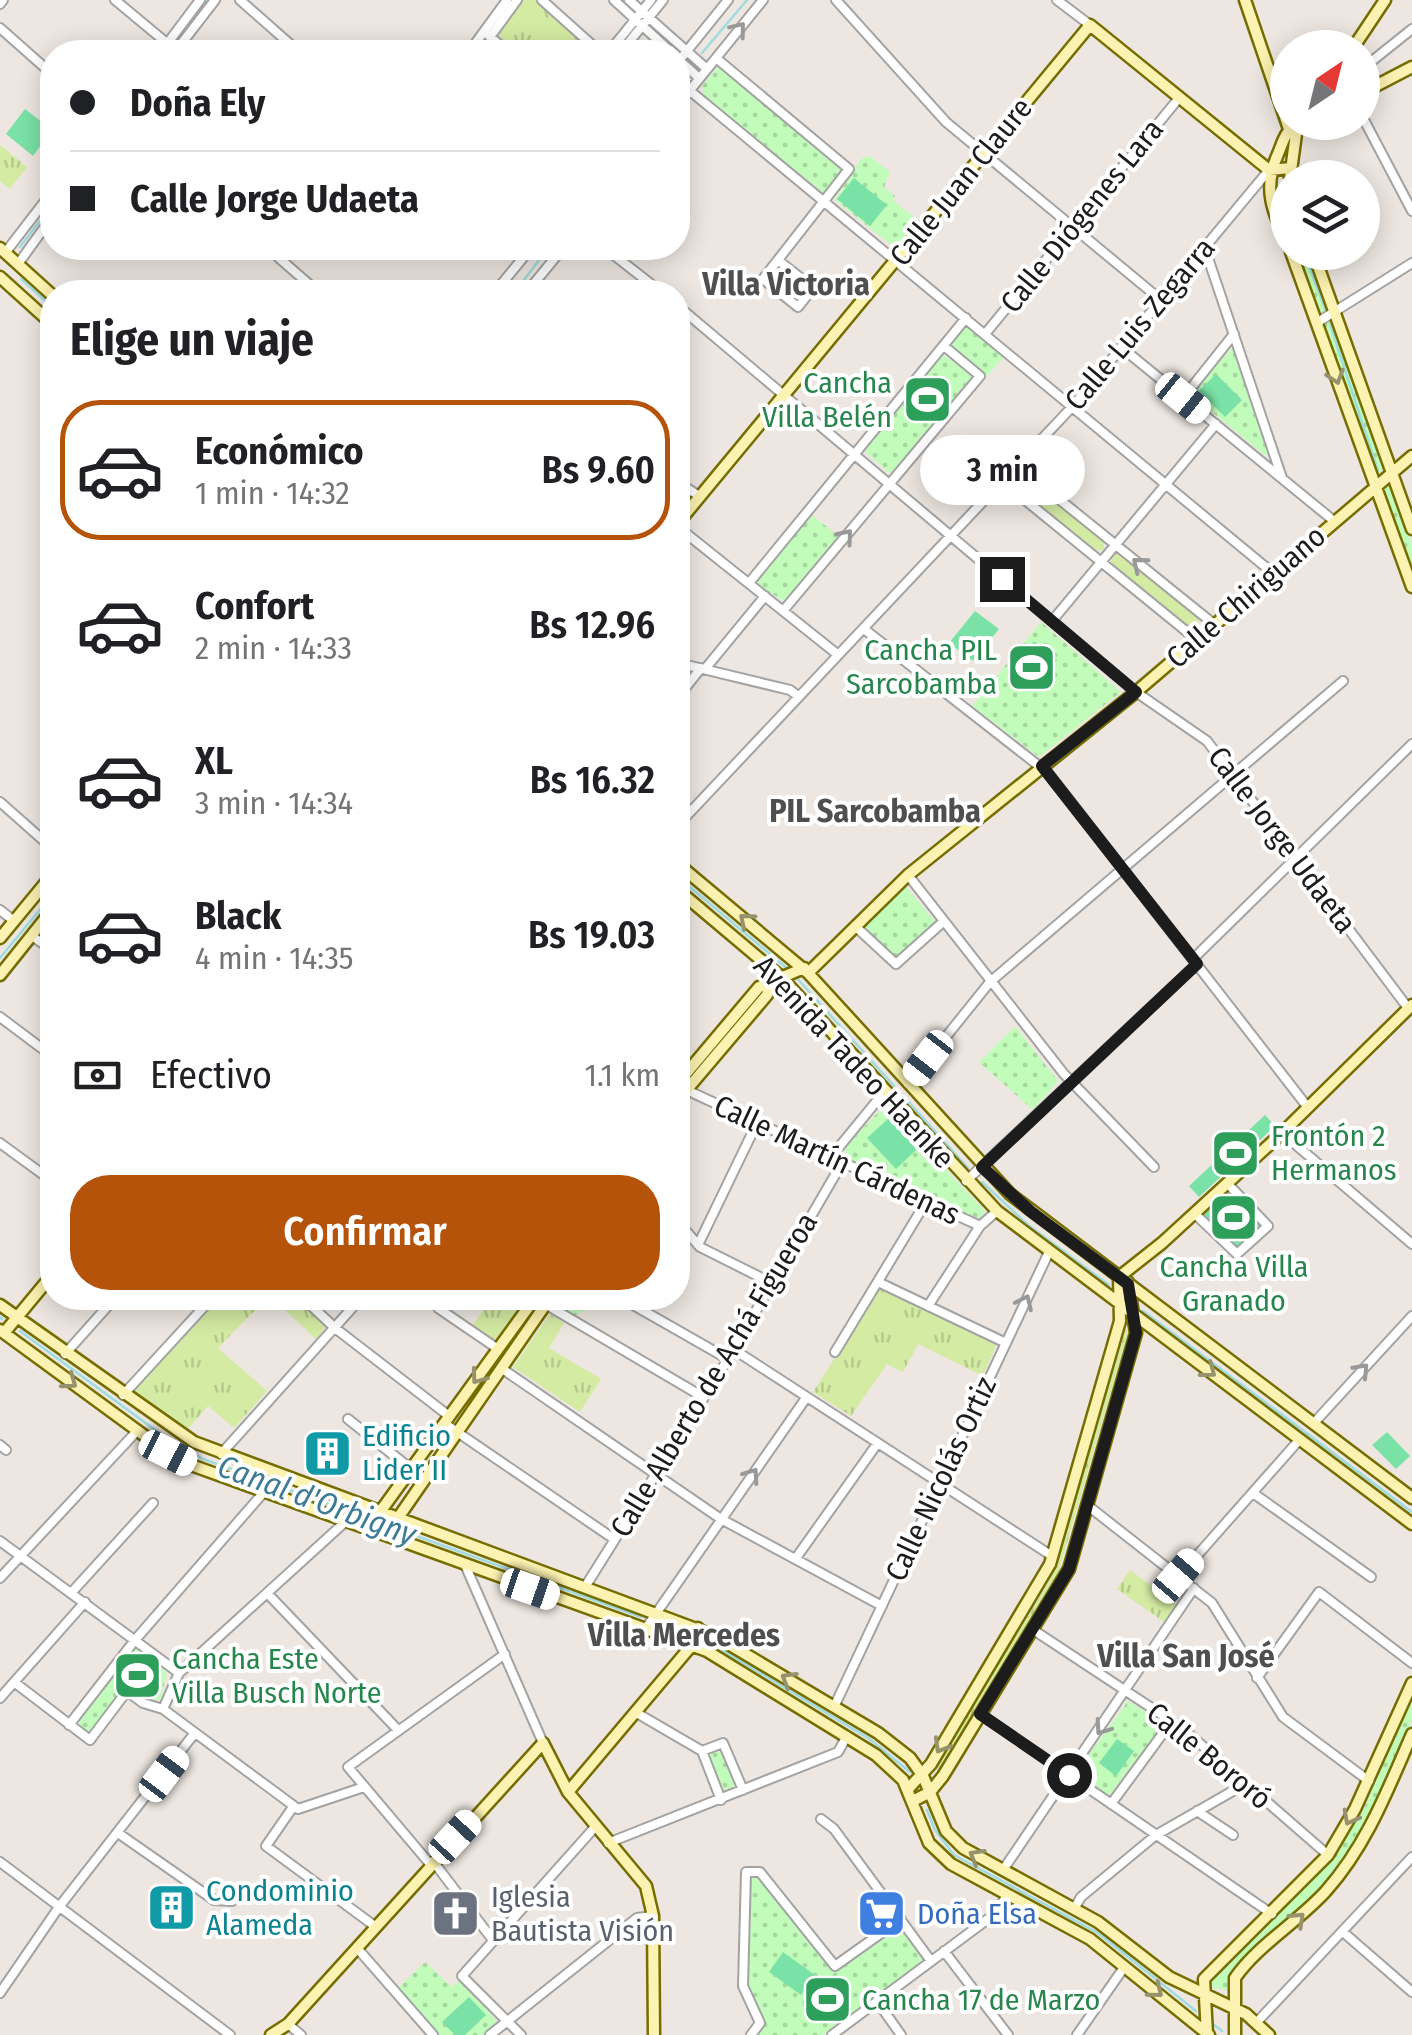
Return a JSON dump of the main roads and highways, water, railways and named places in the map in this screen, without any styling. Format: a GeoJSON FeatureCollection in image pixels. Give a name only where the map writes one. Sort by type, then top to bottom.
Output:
{"type":"FeatureCollection","features":[{"type":"Feature","properties":{"kind":"main road"},"geometry":{"type":"LineString","coordinates":[[1245,0],[1270,63]]}},
{"type":"Feature","properties":{"kind":"main road"},"geometry":{"type":"LineString","coordinates":[[1365,30],[1385,0]]}},
{"type":"Feature","properties":{"kind":"main road","name":"Calle Juan Claure"},"geometry":{"type":"LineString","coordinates":[[690,509],[1090,25],[1269,170]]}},
{"type":"Feature","properties":{"kind":"main road"},"geometry":{"type":"LineString","coordinates":[[1380,84],[1412,67]]}},
{"type":"Feature","properties":{"kind":"main road"},"geometry":{"type":"LineString","coordinates":[[1270,183],[1269,170],[1287,140]]}},
{"type":"Feature","properties":{"kind":"main road"},"geometry":{"type":"LineString","coordinates":[[2,253],[40,283]]}},
{"type":"Feature","properties":{"kind":"main road"},"geometry":{"type":"LineString","coordinates":[[18,264],[1,281],[40,314]]}},
{"type":"Feature","properties":{"kind":"main road"},"geometry":{"type":"LineString","coordinates":[[1298,270],[1412,587]]}},
{"type":"Feature","properties":{"kind":"main road"},"geometry":{"type":"LineString","coordinates":[[1320,270],[1412,528]]}},
{"type":"Feature","properties":{"kind":"main road","name":"Calle Chiriguano"},"geometry":{"type":"LineString","coordinates":[[690,1071],[759,986],[770,985],[795,972],[856,926],[908,875],[1136,692],[1412,456]]}},
{"type":"Feature","properties":{"kind":"main road","name":"Avenida Tadeo Haenke"},"geometry":{"type":"LineString","coordinates":[[690,875],[908,1084],[981,1169],[1030,1211],[1125,1278],[1412,1498]]}},
{"type":"Feature","properties":{"kind":"main road"},"geometry":{"type":"LineString","coordinates":[[0,938],[40,890]]}},
{"type":"Feature","properties":{"kind":"main road","name":"Avenida Tadeo Haenke"},"geometry":{"type":"LineString","coordinates":[[690,903],[795,972],[885,1091],[997,1211],[1412,1524]]}},
{"type":"Feature","properties":{"kind":"main road"},"geometry":{"type":"LineString","coordinates":[[0,975],[40,926]]}},
{"type":"Feature","properties":{"kind":"main road"},"geometry":{"type":"LineString","coordinates":[[911,1795],[1037,1591],[1052,1556],[1120,1322],[1119,1304],[1125,1278],[1282,1133],[1306,1105],[1410,1007]]}},
{"type":"Feature","properties":{"kind":"main road"},"geometry":{"type":"LineString","coordinates":[[911,1795],[930,1792],[1064,1583],[1136,1333],[1125,1278]]}},
{"type":"Feature","properties":{"kind":"main road"},"geometry":{"type":"LineString","coordinates":[[40,1290],[2,1332],[137,1431],[191,1465],[466,1567],[692,1645],[876,1755],[911,1795],[922,1827],[938,1854],[1081,1934],[1207,2034]]}},
{"type":"Feature","properties":{"kind":"main road"},"geometry":{"type":"LineString","coordinates":[[0,1305],[172,1430],[221,1454],[698,1628],[834,1706],[897,1747],[923,1776],[953,1841],[1074,1908],[1169,1977],[1233,2007],[1269,2035]]}},
{"type":"Feature","properties":{"kind":"main road"},"geometry":{"type":"LineString","coordinates":[[380,1512],[498,1349],[532,1310]]}},
{"type":"Feature","properties":{"kind":"main road"},"geometry":{"type":"LineString","coordinates":[[398,1518],[501,1368],[535,1310]]}},
{"type":"Feature","properties":{"kind":"main road"},"geometry":{"type":"LineString","coordinates":[[568,1792],[692,1645],[698,1628]]}},
{"type":"Feature","properties":{"kind":"main road"},"geometry":{"type":"LineString","coordinates":[[1207,2034],[1202,1994],[1209,1971],[1272,1914],[1328,1854],[1368,1780],[1412,1682]]}},
{"type":"Feature","properties":{"kind":"main road"},"geometry":{"type":"LineString","coordinates":[[1234,2035],[1233,1984],[1240,1972],[1312,1906],[1360,1844],[1412,1737]]}},
{"type":"Feature","properties":{"kind":"main road"},"geometry":{"type":"LineString","coordinates":[[271,2035],[288,2024],[543,1743],[568,1792],[646,1886],[652,1916],[654,2035]]}},
{"type":"Feature","properties":{"kind":"waterway"},"geometry":{"type":"LineString","coordinates":[[177,40],[207,0]]}},
{"type":"Feature","properties":{"kind":"waterway"},"geometry":{"type":"LineString","coordinates":[[702,53],[747,0]]}},
{"type":"Feature","properties":{"kind":"waterway"},"geometry":{"type":"LineString","coordinates":[[20,247],[40,221]]}},
{"type":"Feature","properties":{"kind":"waterway"},"geometry":{"type":"LineString","coordinates":[[524,280],[539,260]]}},
{"type":"Feature","properties":{"kind":"waterway"},"geometry":{"type":"LineString","coordinates":[[1311,270],[1326,312]]}},
{"type":"Feature","properties":{"kind":"waterway"},"geometry":{"type":"LineString","coordinates":[[21,279],[40,296]]}},
{"type":"Feature","properties":{"kind":"waterway"},"geometry":{"type":"LineString","coordinates":[[1330,324],[1378,471]]}},
{"type":"Feature","properties":{"kind":"waterway"},"geometry":{"type":"LineString","coordinates":[[690,887],[789,970]]}},
{"type":"Feature","properties":{"kind":"waterway"},"geometry":{"type":"LineString","coordinates":[[0,958],[40,910]]}},
{"type":"Feature","properties":{"kind":"waterway"},"geometry":{"type":"LineString","coordinates":[[795,976],[968,1168]]}},
{"type":"Feature","properties":{"kind":"waterway"},"geometry":{"type":"LineString","coordinates":[[982,1182],[1028,1225],[1109,1285]]}},
{"type":"Feature","properties":{"kind":"waterway"},"geometry":{"type":"LineString","coordinates":[[1143,1311],[1412,1512]]}},
{"type":"Feature","properties":{"kind":"waterway","name":"Canal d'Orbigny"},"geometry":{"type":"LineString","coordinates":[[20,1331],[173,1443],[203,1459],[641,1617]]}},
{"type":"Feature","properties":{"kind":"waterway","name":"Canal d'Orbigny"},"geometry":{"type":"LineString","coordinates":[[657,1623],[689,1634]]}},
{"type":"Feature","properties":{"kind":"waterway","name":"Canal d'Orbigny"},"geometry":{"type":"LineString","coordinates":[[707,1641],[868,1738],[910,1772]]}},
{"type":"Feature","properties":{"kind":"waterway","name":"Canal d'Orbigny"},"geometry":{"type":"LineString","coordinates":[[927,1810],[935,1830],[954,1855],[1098,1933],[1196,2011]]}},
{"type":"Feature","properties":{"kind":"waterway","name":"Canal d'Orbigny"},"geometry":{"type":"LineString","coordinates":[[1213,2024],[1222,2031]]}},
{"type":"Feature","properties":{"kind":"place","name":"Cancha Villa Belén"},"geometry":{"type":"Point","coordinates":[927,400]}},
{"type":"Feature","properties":{"kind":"place","name":"Cancha PIL Sarcobamba"},"geometry":{"type":"Point","coordinates":[1032,667]}},
{"type":"Feature","properties":{"kind":"place","name":"Frontón 2 Hermanos"},"geometry":{"type":"Point","coordinates":[1236,1153]}},
{"type":"Feature","properties":{"kind":"place","name":"Cancha Villa Granado"},"geometry":{"type":"Point","coordinates":[1234,1218]}},
{"type":"Feature","properties":{"kind":"place","name":"Edificio Lider II"},"geometry":{"type":"Point","coordinates":[327,1453]}},
{"type":"Feature","properties":{"kind":"place","name":"Cancha Este Villa Busch Norte"},"geometry":{"type":"Point","coordinates":[137,1676]}},
{"type":"Feature","properties":{"kind":"place","name":"Condominio Alameda"},"geometry":{"type":"Point","coordinates":[171,1908]}},
{"type":"Feature","properties":{"kind":"place","name":"Iglesia Bautista Visión"},"geometry":{"type":"Point","coordinates":[456,1914]}},
{"type":"Feature","properties":{"kind":"place","name":"Doña Elsa"},"geometry":{"type":"Point","coordinates":[882,1914]}},
{"type":"Feature","properties":{"kind":"place","name":"Cancha 17 de Marzo"},"geometry":{"type":"Point","coordinates":[827,2000]}},
{"type":"Feature","properties":{"kind":"district","name":"Villa Victoria"},"geometry":{"type":"Point","coordinates":[786,284]}},
{"type":"Feature","properties":{"kind":"district","name":"PIL Sarcobamba"},"geometry":{"type":"Point","coordinates":[875,811]}},
{"type":"Feature","properties":{"kind":"district","name":"Villa Mercedes"},"geometry":{"type":"Point","coordinates":[684,1635]}},
{"type":"Feature","properties":{"kind":"district","name":"Villa San José"},"geometry":{"type":"Point","coordinates":[1186,1656]}}]}
